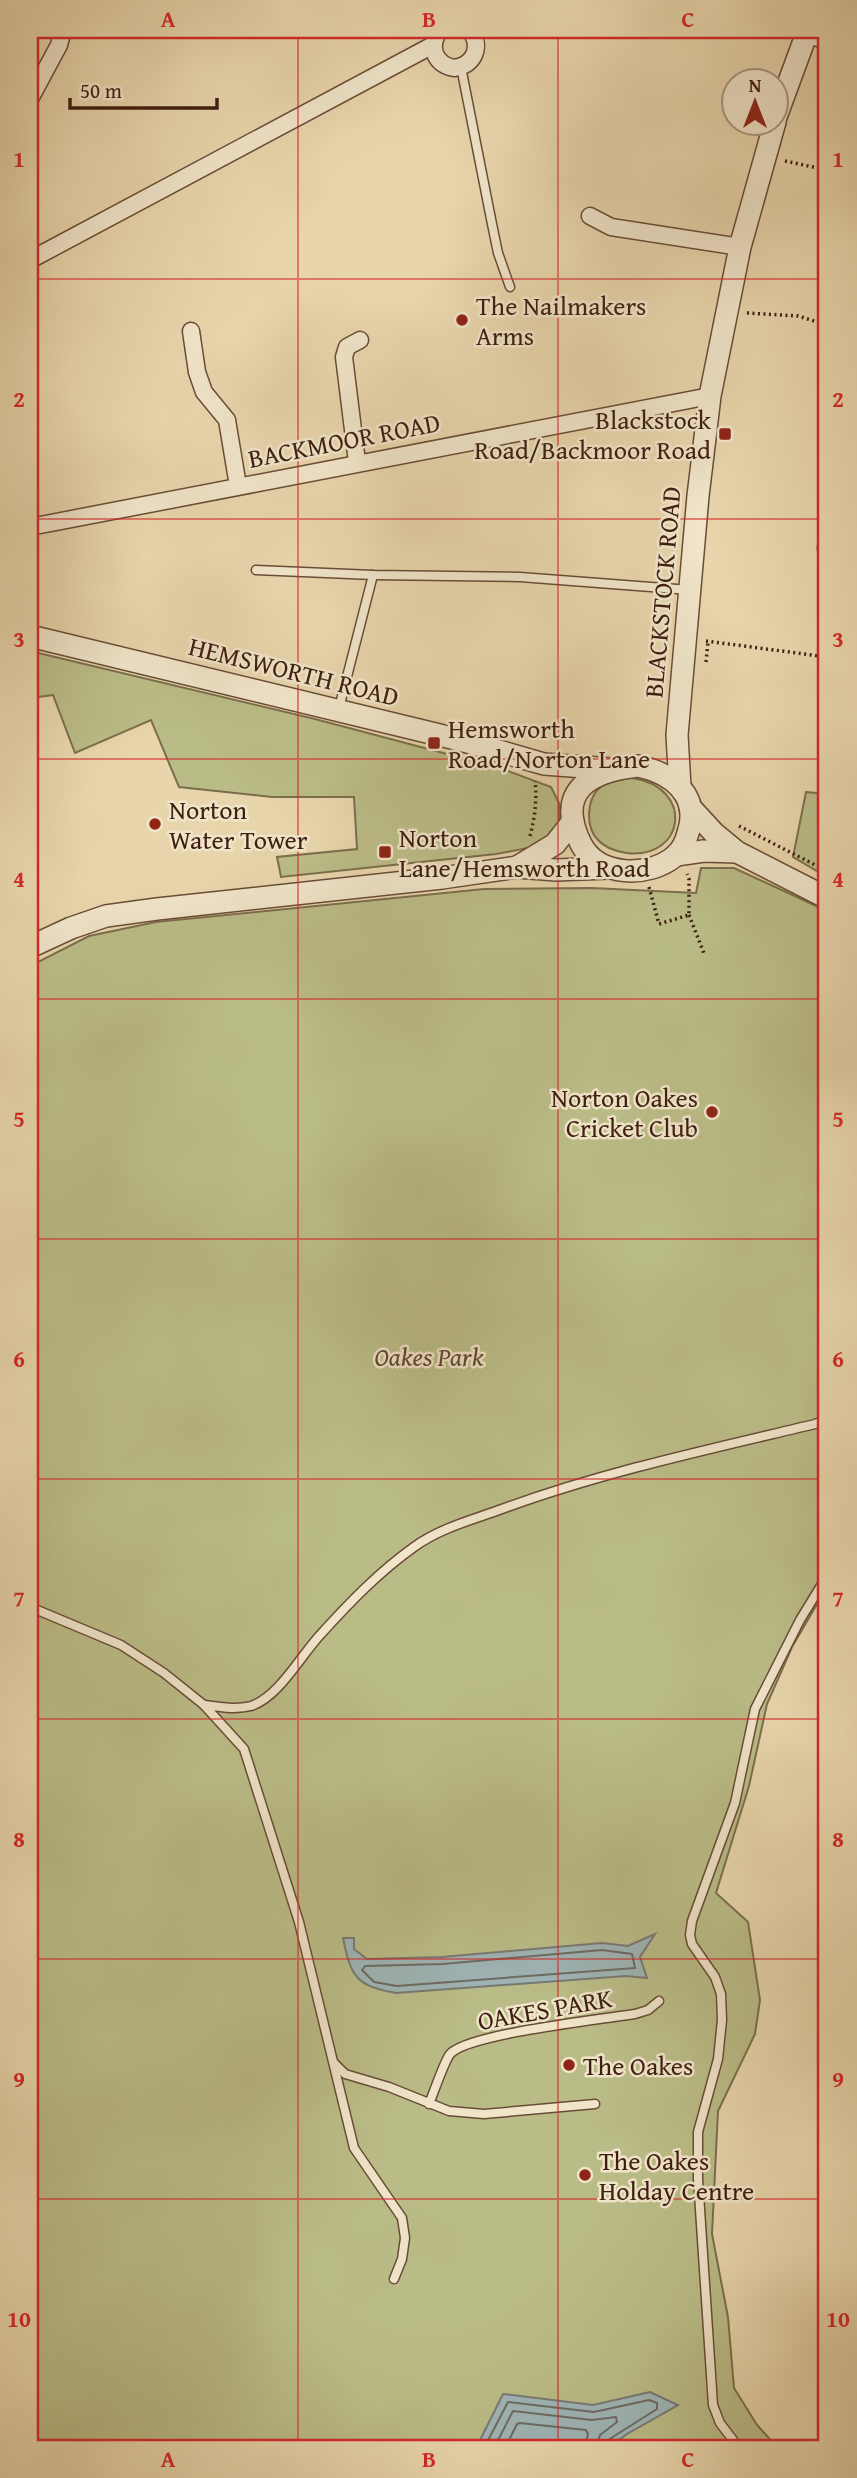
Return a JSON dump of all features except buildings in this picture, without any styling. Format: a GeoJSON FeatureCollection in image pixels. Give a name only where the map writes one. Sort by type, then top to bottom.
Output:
{"type":"FeatureCollection","features":[{"type":"Feature","properties":{"kind":"street"},"geometry":{"type":"LineString","coordinates":[[30,99],[59,45],[63,30]]}},
{"type":"Feature","properties":{"kind":"street"},"geometry":{"type":"LineString","coordinates":[[436,37],[435,57],[440,63],[461,67],[470,61],[477,48],[470,30]]}},
{"type":"Feature","properties":{"kind":"street"},"geometry":{"type":"LineString","coordinates":[[790,79],[807,32],[827,41]]}},
{"type":"Feature","properties":{"kind":"street"},"geometry":{"type":"LineString","coordinates":[[30,260],[436,37]]}},
{"type":"Feature","properties":{"kind":"street","name":"BLACKSTOCK ROAD"},"geometry":{"type":"LineString","coordinates":[[680,787],[677,734],[710,396],[740,247],[771,136]]}},
{"type":"Feature","properties":{"kind":"street"},"geometry":{"type":"LineString","coordinates":[[590,216],[611,227],[740,247]]}},
{"type":"Feature","properties":{"kind":"street"},"geometry":{"type":"LineString","coordinates":[[191,331],[197,372],[204,392],[227,420],[238,486]]}},
{"type":"Feature","properties":{"kind":"street"},"geometry":{"type":"LineString","coordinates":[[357,462],[344,357],[347,346],[360,340]]}},
{"type":"Feature","properties":{"kind":"street","name":"BACKMOOR ROAD"},"geometry":{"type":"LineString","coordinates":[[30,527],[710,396]]}},
{"type":"Feature","properties":{"kind":"street","name":"HEMSWORTH ROAD"},"geometry":{"type":"LineString","coordinates":[[30,636],[460,740],[536,762],[611,769]]}},
{"type":"Feature","properties":{"kind":"street","name":"BLACKSTOCK ROAD"},"geometry":{"type":"LineString","coordinates":[[638,766],[663,753],[677,734]]}},
{"type":"Feature","properties":{"kind":"street"},"geometry":{"type":"LineString","coordinates":[[536,762],[561,780],[584,849],[593,859],[608,868]]}},
{"type":"Feature","properties":{"kind":"street"},"geometry":{"type":"LineString","coordinates":[[517,867],[555,844],[573,813],[582,785],[611,769],[638,766],[664,774],[680,787],[690,807],[714,833],[737,852],[827,898]]}},
{"type":"Feature","properties":{"kind":"street"},"geometry":{"type":"LineString","coordinates":[[676,855],[690,827],[690,807]]}},
{"type":"Feature","properties":{"kind":"street"},"geometry":{"type":"LineString","coordinates":[[30,947],[71,928],[106,916],[517,867],[556,870],[608,868],[629,871],[658,865],[676,855],[704,851],[737,852]]}},
{"type":"Feature","properties":{"kind":"lane"},"geometry":{"type":"LineString","coordinates":[[461,67],[498,253],[510,287]]}},
{"type":"Feature","properties":{"kind":"lane"},"geometry":{"type":"LineString","coordinates":[[822,549],[827,485]]}},
{"type":"Feature","properties":{"kind":"lane"},"geometry":{"type":"LineString","coordinates":[[256,570],[520,577],[690,590]]}},
{"type":"Feature","properties":{"kind":"lane"},"geometry":{"type":"LineString","coordinates":[[338,710],[373,575]]}},
{"type":"Feature","properties":{"kind":"lane"},"geometry":{"type":"LineString","coordinates":[[204,1706],[232,1709],[253,1706],[270,1696],[318,1636],[367,1585],[416,1546],[446,1529],[544,1494],[827,1419]]}},
{"type":"Feature","properties":{"kind":"lane"},"geometry":{"type":"LineString","coordinates":[[740,2448],[720,2423],[713,2405],[698,2179],[698,2132],[718,2059],[722,2020],[721,1994],[715,1977],[692,1944],[690,1935],[692,1921],[735,1803],[755,1709],[800,1620],[827,1576]]}},
{"type":"Feature","properties":{"kind":"lane"},"geometry":{"type":"LineString","coordinates":[[30,1607],[121,1645],[164,1673],[204,1706],[244,1749],[299,1922],[354,2148],[402,2218],[405,2238],[402,2259],[394,2279]]}},
{"type":"Feature","properties":{"kind":"lane","name":"OAKES PARK"},"geometry":{"type":"LineString","coordinates":[[429,2104],[452,2052],[470,2043],[547,2026],[635,2014],[648,2010],[659,2001]]}},
{"type":"Feature","properties":{"kind":"lane"},"geometry":{"type":"LineString","coordinates":[[331,2060],[345,2074],[389,2087],[449,2111],[484,2114],[595,2104]]}},
{"type":"Feature","properties":{"kind":"path"},"geometry":{"type":"LineString","coordinates":[[764,157],[827,170]]}},
{"type":"Feature","properties":{"kind":"path"},"geometry":{"type":"LineString","coordinates":[[725,312],[798,316],[827,325]]}},
{"type":"Feature","properties":{"kind":"path"},"geometry":{"type":"LineString","coordinates":[[687,639],[827,657]]}},
{"type":"Feature","properties":{"kind":"path"},"geometry":{"type":"LineString","coordinates":[[705,667],[708,642]]}},
{"type":"Feature","properties":{"kind":"path"},"geometry":{"type":"LineString","coordinates":[[517,867],[534,820],[537,795],[534,776],[536,762]]}},
{"type":"Feature","properties":{"kind":"path"},"geometry":{"type":"LineString","coordinates":[[732,823],[827,871]]}},
{"type":"Feature","properties":{"kind":"path"},"geometry":{"type":"LineString","coordinates":[[676,855],[689,879],[689,915],[705,956]]}},
{"type":"Feature","properties":{"kind":"path"},"geometry":{"type":"LineString","coordinates":[[643,869],[659,924],[689,915]]}},
{"type":"Feature","properties":{"kind":"green space"},"geometry":{"type":"Polygon","coordinates":[[[30,651],[315,719],[500,768],[551,787],[559,803],[559,828],[539,846],[496,854],[281,877],[277,857],[357,849],[354,797],[272,797],[179,787],[151,720],[75,753],[53,695],[30,698],[30,651]]]}},
{"type":"Feature","properties":{"kind":"green space"},"geometry":{"type":"Polygon","coordinates":[[[632,778],[652,784],[666,794],[674,808],[675,822],[671,835],[661,846],[646,852],[626,853],[607,847],[596,837],[590,825],[590,805],[596,791],[607,783],[632,778]]]}},
{"type":"Feature","properties":{"kind":"green space"},"geometry":{"type":"Polygon","coordinates":[[[806,792],[827,794],[827,877],[793,857],[806,792]]]}},
{"type":"Feature","properties":{"kind":"green space","name":"Oakes Park"},"geometry":{"type":"Polygon","coordinates":[[[701,868],[734,868],[827,911],[827,1587],[792,1647],[767,1704],[749,1786],[716,1893],[748,1922],[760,2000],[755,2034],[718,2111],[712,2234],[728,2317],[734,2388],[757,2425],[778,2448],[30,2448],[30,966],[89,936],[156,922],[484,889],[592,888],[696,893],[701,868]]]}},
{"type":"Feature","properties":{"kind":"water"},"geometry":{"type":"Polygon","coordinates":[[[655,1934],[640,1957],[647,1978],[626,1976],[396,1993],[372,1987],[358,1978],[349,1962],[343,1938],[354,1938],[354,1949],[367,1959],[442,1957],[602,1943],[628,1946],[655,1934]]]}},
{"type":"Feature","properties":{"kind":"water"},"geometry":{"type":"Polygon","coordinates":[[[650,2392],[678,2405],[608,2448],[476,2448],[503,2394],[593,2405],[650,2392]]]}},
{"type":"Feature","properties":{"kind":"place","name":"The Nailmakers Arms"},"geometry":{"type":"Point","coordinates":[462,320]}},
{"type":"Feature","properties":{"kind":"place","name":"Blackstock Road/Backmoor Road"},"geometry":{"type":"Point","coordinates":[725,434]}},
{"type":"Feature","properties":{"kind":"place","name":"Hemsworth Road/Norton Lane"},"geometry":{"type":"Point","coordinates":[434,743]}},
{"type":"Feature","properties":{"kind":"place","name":"Norton Water Tower"},"geometry":{"type":"Point","coordinates":[155,824]}},
{"type":"Feature","properties":{"kind":"place","name":"Norton Lane/Hemsworth Road"},"geometry":{"type":"Point","coordinates":[385,852]}},
{"type":"Feature","properties":{"kind":"place","name":"Norton Oakes Cricket Club"},"geometry":{"type":"Point","coordinates":[712,1112]}},
{"type":"Feature","properties":{"kind":"place","name":"The Oakes"},"geometry":{"type":"Point","coordinates":[569,2065]}},
{"type":"Feature","properties":{"kind":"place","name":"The Oakes Holday Centre"},"geometry":{"type":"Point","coordinates":[585,2175]}}]}
